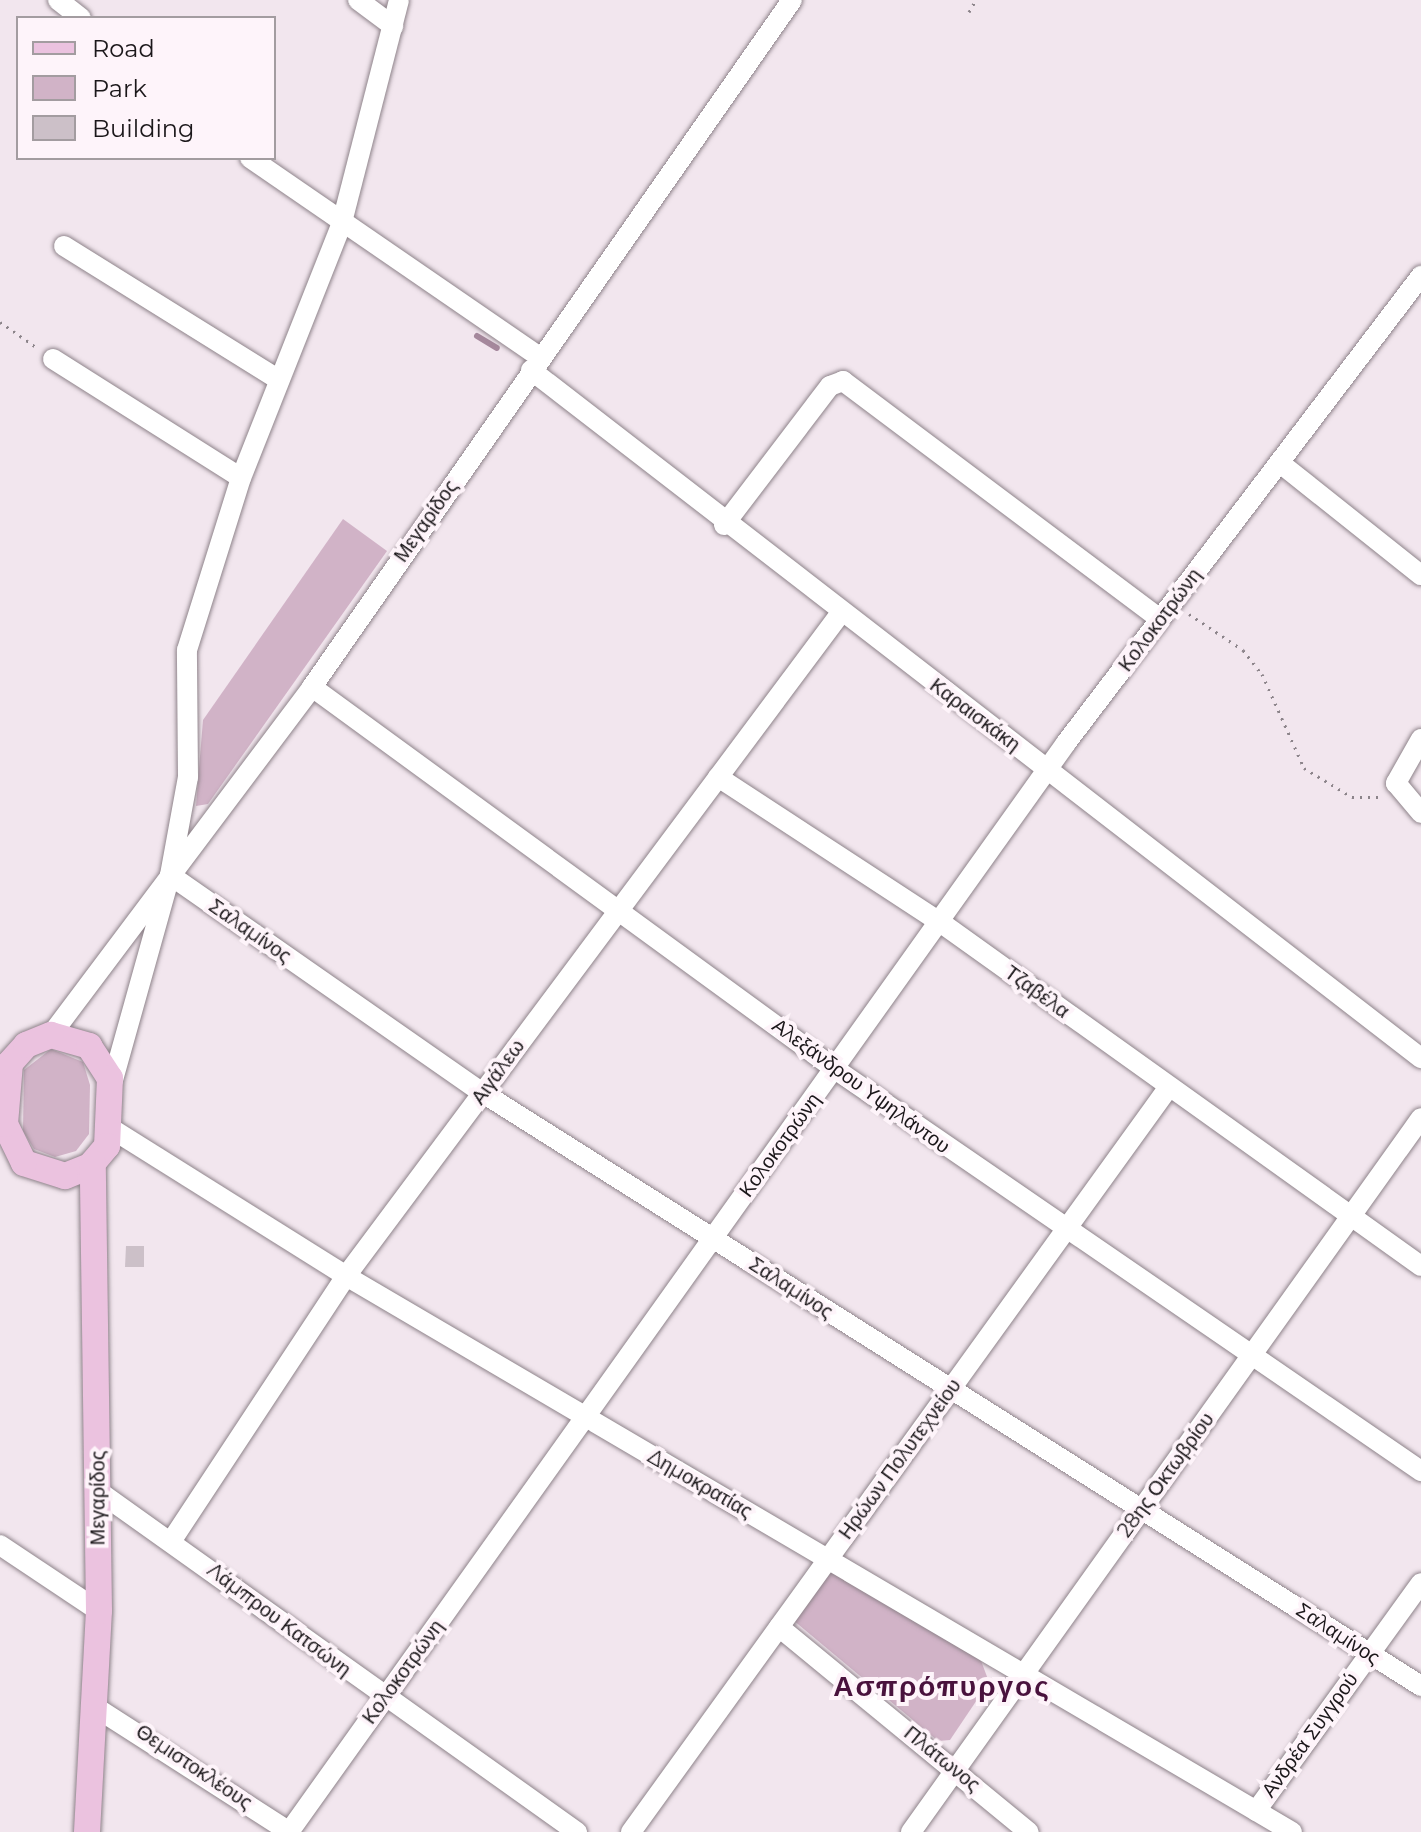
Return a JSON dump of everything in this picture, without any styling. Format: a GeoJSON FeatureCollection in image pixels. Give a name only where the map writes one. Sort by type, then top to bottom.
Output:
{"type":"FeatureCollection","features":[{"type":"Feature","properties":{"kind":"main road"},"geometry":{"type":"LineString","coordinates":[[51,1035],[89,1046],[111,1087],[112,1129],[93,1163],[47,1175],[6,1152],[3,1070],[26,1045],[51,1035]]}},
{"type":"Feature","properties":{"kind":"main road","name":"Μεγαρίδος"},"geometry":{"type":"LineString","coordinates":[[87,1832],[99,1611],[93,1163]]}},
{"type":"Feature","properties":{"kind":"street"},"geometry":{"type":"LineString","coordinates":[[58,0],[78,16]]}},
{"type":"Feature","properties":{"kind":"street"},"geometry":{"type":"LineString","coordinates":[[358,0],[393,26]]}},
{"type":"Feature","properties":{"kind":"street"},"geometry":{"type":"LineString","coordinates":[[111,1087],[170,875],[192,746],[185,664],[241,478],[341,226],[399,0]]}},
{"type":"Feature","properties":{"kind":"street","name":"Μεγαρίδος"},"geometry":{"type":"LineString","coordinates":[[51,1035],[312,687],[792,0]]}},
{"type":"Feature","properties":{"kind":"street","name":"Καραισκάκη"},"geometry":{"type":"LineString","coordinates":[[253,160],[536,364],[724,525],[1421,1058]]}},
{"type":"Feature","properties":{"kind":"street"},"geometry":{"type":"LineString","coordinates":[[64,246],[279,380]]}},
{"type":"Feature","properties":{"kind":"street","name":"Κολοκοτρώνη"},"geometry":{"type":"LineString","coordinates":[[289,1832],[1048,771],[1421,276]]}},
{"type":"Feature","properties":{"kind":"street"},"geometry":{"type":"LineString","coordinates":[[53,359],[241,478]]}},
{"type":"Feature","properties":{"kind":"street"},"geometry":{"type":"LineString","coordinates":[[724,525],[830,386],[843,381],[1160,619]]}},
{"type":"Feature","properties":{"kind":"street"},"geometry":{"type":"LineString","coordinates":[[1280,463],[1421,575]]}},
{"type":"Feature","properties":{"kind":"street","name":"Αιγάλεω"},"geometry":{"type":"LineString","coordinates":[[172,1540],[346,1276],[617,907],[840,614]]}},
{"type":"Feature","properties":{"kind":"street","name":"Αλεξάνδρου Υψηλάντου"},"geometry":{"type":"LineString","coordinates":[[312,687],[835,1069],[1066,1231],[1421,1471]]}},
{"type":"Feature","properties":{"kind":"street"},"geometry":{"type":"LineString","coordinates":[[1421,739],[1396,783],[1403,799],[1421,813]]}},
{"type":"Feature","properties":{"kind":"street","name":"Τζαβέλα"},"geometry":{"type":"LineString","coordinates":[[718,777],[940,922],[1421,1266]]}},
{"type":"Feature","properties":{"kind":"street","name":"Σαλαμίνος"},"geometry":{"type":"LineString","coordinates":[[170,875],[483,1093],[714,1238],[949,1392],[1142,1508],[1421,1686]]}},
{"type":"Feature","properties":{"kind":"street","name":"Ηρώων Πολυτεχνείου"},"geometry":{"type":"LineString","coordinates":[[631,1832],[1169,1087]]}},
{"type":"Feature","properties":{"kind":"street","name":"28ης Οκτωβρίου"},"geometry":{"type":"LineString","coordinates":[[911,1832],[1421,1118]]}},
{"type":"Feature","properties":{"kind":"street","name":"Δημοκρατίας"},"geometry":{"type":"LineString","coordinates":[[112,1129],[346,1276],[1292,1832]]}},
{"type":"Feature","properties":{"kind":"street","name":"Λάμπρου Κατσώνη"},"geometry":{"type":"LineString","coordinates":[[98,1491],[172,1540],[384,1699],[577,1832]]}},
{"type":"Feature","properties":{"kind":"street"},"geometry":{"type":"LineString","coordinates":[[0,1545],[99,1611]]}},
{"type":"Feature","properties":{"kind":"street","name":"Ανδρέα Συγγρού"},"geometry":{"type":"LineString","coordinates":[[1256,1811],[1421,1583]]}},
{"type":"Feature","properties":{"kind":"street","name":"Πλάτωνος"},"geometry":{"type":"LineString","coordinates":[[779,1627],[1029,1832]]}},
{"type":"Feature","properties":{"kind":"street","name":"Θεμιστοκλέους"},"geometry":{"type":"LineString","coordinates":[[95,1707],[289,1832]]}},
{"type":"Feature","properties":{"kind":"path"},"geometry":{"type":"LineString","coordinates":[[969,12],[976,0]]}},
{"type":"Feature","properties":{"kind":"path"},"geometry":{"type":"LineString","coordinates":[[0,322],[53,359]]}},
{"type":"Feature","properties":{"kind":"path"},"geometry":{"type":"LineString","coordinates":[[1173,602],[1252,662],[1304,768],[1352,797],[1403,799]]}},
{"type":"Feature","properties":{"kind":"green space"},"geometry":{"type":"Polygon","coordinates":[[[343,519],[387,551],[208,804],[196,806],[203,720],[343,519]]]}},
{"type":"Feature","properties":{"kind":"green space"},"geometry":{"type":"Polygon","coordinates":[[[51,1049],[83,1062],[90,1085],[89,1134],[76,1151],[55,1157],[34,1149],[23,1131],[24,1070],[51,1049]]]}},
{"type":"Feature","properties":{"kind":"green space"},"geometry":{"type":"Polygon","coordinates":[[[824,1561],[980,1658],[989,1682],[950,1740],[938,1741],[787,1615],[824,1561]]]}},
{"type":"Feature","properties":{"kind":"building"},"geometry":{"type":"Polygon","coordinates":[[[126,1246],[144,1246],[144,1267],[125,1267],[126,1246]]]}},
{"type":"Feature","properties":{"kind":"waterway"},"geometry":{"type":"LineString","coordinates":[[477,336],[497,348]]}},
{"type":"Feature","properties":{"kind":"district","name":"Ασπρόπυργος"},"geometry":{"type":"Point","coordinates":[942,1686]}}]}
